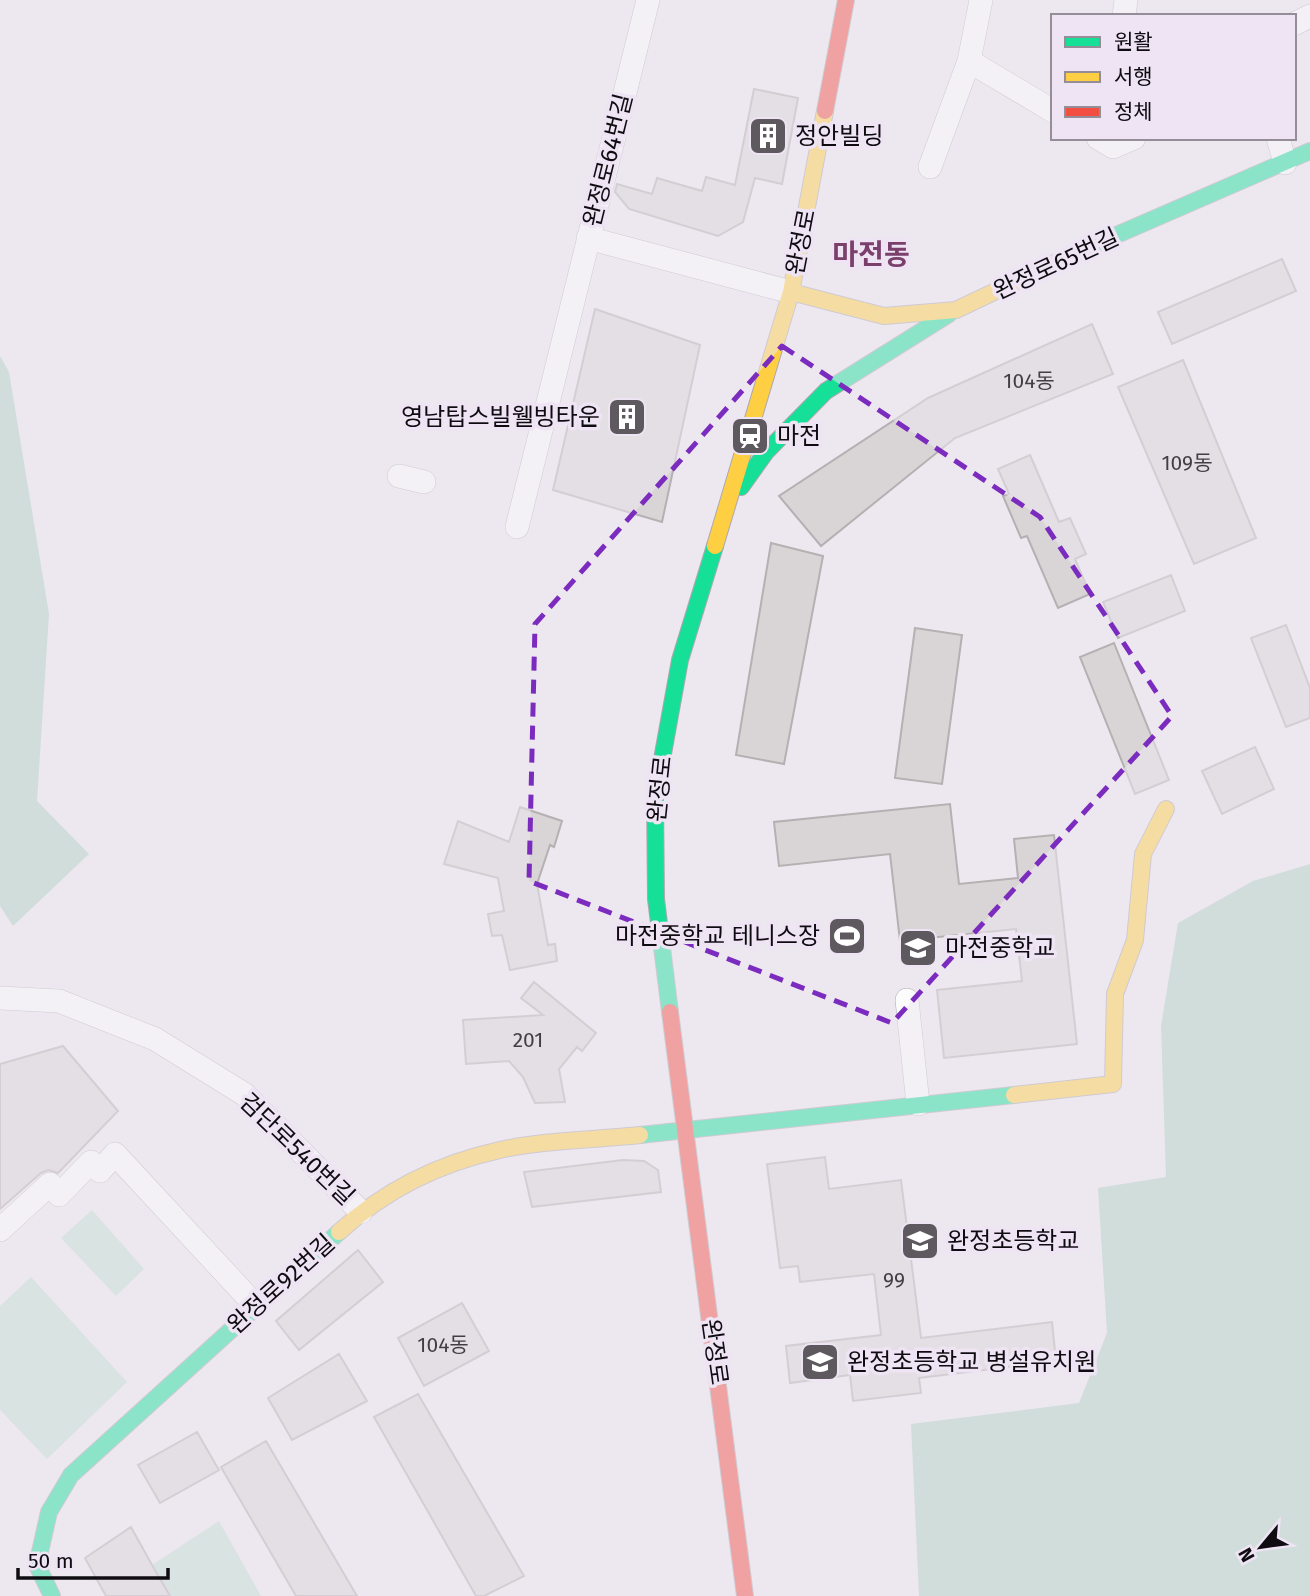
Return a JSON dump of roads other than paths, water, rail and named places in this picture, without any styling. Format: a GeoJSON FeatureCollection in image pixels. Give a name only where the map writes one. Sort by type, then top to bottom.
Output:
{"type":"FeatureCollection","features":[{"type":"Feature","properties":{"kind":"street","name":"완정로64번길"},"geometry":{"type":"LineString","coordinates":[[648,0],[588,238],[791,292]]}},
{"type":"Feature","properties":{"kind":"street","name":"완정로"},"geometry":{"type":"LineString","coordinates":[[745,1596],[656,899],[655,798],[680,660],[791,292],[846,0]]}},
{"type":"Feature","properties":{"kind":"street"},"geometry":{"type":"LineString","coordinates":[[930,167],[969,61],[981,0]]}},
{"type":"Feature","properties":{"kind":"street"},"geometry":{"type":"LineString","coordinates":[[969,61],[1051,110]]}},
{"type":"Feature","properties":{"kind":"street"},"geometry":{"type":"LineString","coordinates":[[1101,140],[1113,147],[1129,140]]}},
{"type":"Feature","properties":{"kind":"street"},"geometry":{"type":"LineString","coordinates":[[1279,140],[1285,163]]}},
{"type":"Feature","properties":{"kind":"street","name":"완정로65번길"},"geometry":{"type":"LineString","coordinates":[[791,292],[884,316],[956,310],[1071,255],[1310,151]]}},
{"type":"Feature","properties":{"kind":"street"},"geometry":{"type":"LineString","coordinates":[[517,527],[588,238]]}},
{"type":"Feature","properties":{"kind":"street"},"geometry":{"type":"LineString","coordinates":[[724,514],[766,452],[826,391],[956,310]]}},
{"type":"Feature","properties":{"kind":"street"},"geometry":{"type":"LineString","coordinates":[[398,476],[424,482]]}},
{"type":"Feature","properties":{"kind":"street","name":"완정로92번길"},"geometry":{"type":"LineString","coordinates":[[52,1596],[37,1565],[49,1512],[71,1475],[255,1305],[361,1212],[408,1181],[500,1150],[1113,1084],[1115,994],[1135,940],[1143,854],[1166,809]]}},
{"type":"Feature","properties":{"kind":"street","name":"검단로540번길"},"geometry":{"type":"LineString","coordinates":[[0,998],[59,1001],[155,1039],[244,1094],[361,1212]]}},
{"type":"Feature","properties":{"kind":"street"},"geometry":{"type":"LineString","coordinates":[[907,1000],[918,1104]]}},
{"type":"Feature","properties":{"kind":"street"},"geometry":{"type":"LineString","coordinates":[[0,1230],[50,1184],[60,1195],[91,1161],[100,1171],[115,1154],[255,1305]]}},
{"type":"Feature","properties":{"kind":"place","name":"정안빌딩"},"geometry":{"type":"Point","coordinates":[768,136]}},
{"type":"Feature","properties":{"kind":"place","name":"영남탑스빌웰빙타운"},"geometry":{"type":"Point","coordinates":[627,417]}},
{"type":"Feature","properties":{"kind":"place","name":"마전"},"geometry":{"type":"Point","coordinates":[750,436]}},
{"type":"Feature","properties":{"kind":"place","name":"마전중학교 테니스장"},"geometry":{"type":"Point","coordinates":[847,936]}},
{"type":"Feature","properties":{"kind":"place","name":"마전중학교"},"geometry":{"type":"Point","coordinates":[918,948]}},
{"type":"Feature","properties":{"kind":"place","name":"완정초등학교"},"geometry":{"type":"Point","coordinates":[920,1241]}},
{"type":"Feature","properties":{"kind":"place","name":"완정초등학교 병설유치원"},"geometry":{"type":"Point","coordinates":[820,1362]}},
{"type":"Feature","properties":{"kind":"district","name":"마전동"},"geometry":{"type":"Point","coordinates":[871,254]}}]}
